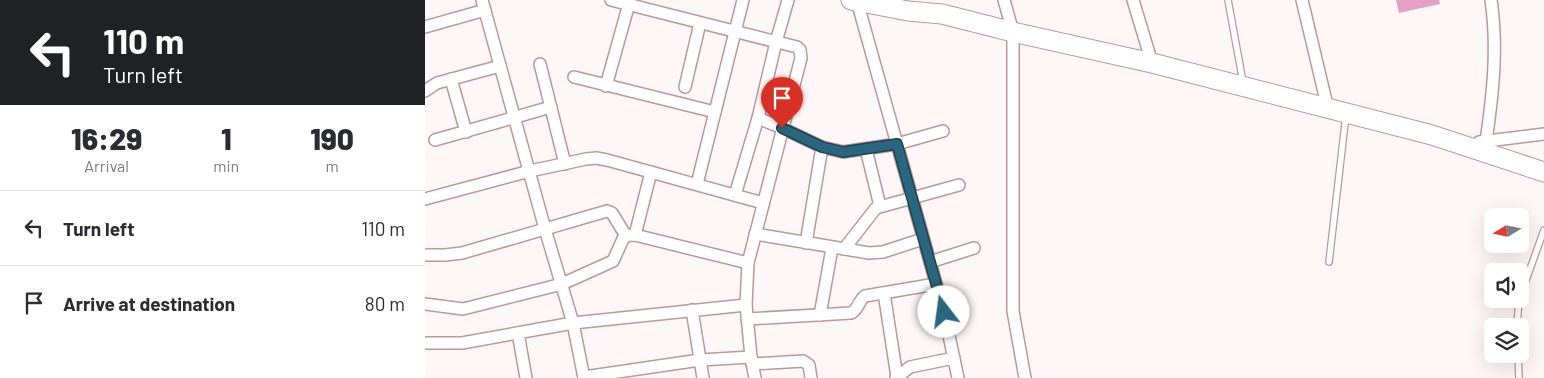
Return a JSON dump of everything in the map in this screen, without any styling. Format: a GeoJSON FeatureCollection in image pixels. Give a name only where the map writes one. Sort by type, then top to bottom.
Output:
{"type":"FeatureCollection","features":[{"type":"Feature","properties":{"kind":"highway"},"geometry":{"type":"LineString","coordinates":[[917,0],[942,14]]}},
{"type":"Feature","properties":{"kind":"highway"},"geometry":{"type":"LineString","coordinates":[[854,1],[908,11],[942,14],[1152,63],[1432,135],[1544,172]]}},
{"type":"Feature","properties":{"kind":"street"},"geometry":{"type":"LineString","coordinates":[[611,0],[629,2],[700,23],[797,47],[801,53],[748,263],[746,305],[755,378]]}},
{"type":"Feature","properties":{"kind":"street"},"geometry":{"type":"LineString","coordinates":[[697,184],[743,0]]}},
{"type":"Feature","properties":{"kind":"street"},"geometry":{"type":"LineString","coordinates":[[735,195],[788,0]]}},
{"type":"Feature","properties":{"kind":"street"},"geometry":{"type":"LineString","coordinates":[[1005,0],[1013,32],[1013,311],[1025,378]]}},
{"type":"Feature","properties":{"kind":"street"},"geometry":{"type":"LineString","coordinates":[[1133,0],[1152,63]]}},
{"type":"Feature","properties":{"kind":"street"},"geometry":{"type":"LineString","coordinates":[[1302,0],[1337,111]]}},
{"type":"Feature","properties":{"kind":"street"},"geometry":{"type":"LineString","coordinates":[[1486,141],[1493,98],[1495,53],[1491,0]]}},
{"type":"Feature","properties":{"kind":"street"},"geometry":{"type":"LineString","coordinates":[[854,1],[937,284],[959,378]]}},
{"type":"Feature","properties":{"kind":"street"},"geometry":{"type":"LineString","coordinates":[[606,86],[629,2]]}},
{"type":"Feature","properties":{"kind":"street"},"geometry":{"type":"LineString","coordinates":[[425,27],[484,5],[545,229],[573,323],[584,377],[699,360],[803,361],[809,365],[811,378]]}},
{"type":"Feature","properties":{"kind":"street"},"geometry":{"type":"LineString","coordinates":[[685,87],[700,23]]}},
{"type":"Feature","properties":{"kind":"street"},"geometry":{"type":"LineString","coordinates":[[540,64],[565,164]]}},
{"type":"Feature","properties":{"kind":"street"},"geometry":{"type":"LineString","coordinates":[[427,85],[500,66]]}},
{"type":"Feature","properties":{"kind":"street"},"geometry":{"type":"LineString","coordinates":[[573,78],[715,112]]}},
{"type":"Feature","properties":{"kind":"street"},"geometry":{"type":"LineString","coordinates":[[451,80],[466,132]]}},
{"type":"Feature","properties":{"kind":"street"},"geometry":{"type":"LineString","coordinates":[[435,140],[551,107]]}},
{"type":"Feature","properties":{"kind":"street"},"geometry":{"type":"LineString","coordinates":[[757,118],[822,147],[843,152],[897,144],[943,131]]}},
{"type":"Feature","properties":{"kind":"street"},"geometry":{"type":"LineString","coordinates":[[1459,144],[1544,134]]}},
{"type":"Feature","properties":{"kind":"street"},"geometry":{"type":"LineString","coordinates":[[806,244],[822,147]]}},
{"type":"Feature","properties":{"kind":"street"},"geometry":{"type":"LineString","coordinates":[[866,149],[880,206]]}},
{"type":"Feature","properties":{"kind":"street"},"geometry":{"type":"LineString","coordinates":[[425,199],[530,171],[595,158],[763,203]]}},
{"type":"Feature","properties":{"kind":"street"},"geometry":{"type":"LineString","coordinates":[[425,304],[463,309],[562,284],[613,261],[630,235],[651,172]]}},
{"type":"Feature","properties":{"kind":"street"},"geometry":{"type":"LineString","coordinates":[[820,315],[838,248],[873,210],[880,206],[959,184]]}},
{"type":"Feature","properties":{"kind":"street"},"geometry":{"type":"LineString","coordinates":[[425,255],[462,253],[607,211],[612,214],[630,235],[748,263]]}},
{"type":"Feature","properties":{"kind":"street"},"geometry":{"type":"LineString","coordinates":[[755,234],[806,244],[876,253],[923,239]]}},
{"type":"Feature","properties":{"kind":"street"},"geometry":{"type":"LineString","coordinates":[[930,262],[974,248]]}},
{"type":"Feature","properties":{"kind":"street"},"geometry":{"type":"LineString","coordinates":[[747,319],[851,313],[855,311],[863,297],[937,284]]}},
{"type":"Feature","properties":{"kind":"street"},"geometry":{"type":"LineString","coordinates":[[884,293],[897,377],[910,367],[954,358]]}},
{"type":"Feature","properties":{"kind":"street"},"geometry":{"type":"LineString","coordinates":[[425,343],[462,343],[573,323],[746,305]]}},
{"type":"Feature","properties":{"kind":"street"},"geometry":{"type":"LineString","coordinates":[[693,310],[703,378]]}},
{"type":"Feature","properties":{"kind":"street"},"geometry":{"type":"LineString","coordinates":[[518,334],[526,378]]}},
{"type":"Feature","properties":{"kind":"lane"},"geometry":{"type":"LineString","coordinates":[[1228,0],[1244,86]]}},
{"type":"Feature","properties":{"kind":"lane"},"geometry":{"type":"LineString","coordinates":[[1329,262],[1337,111]]}},
{"type":"Feature","properties":{"kind":"lane"},"geometry":{"type":"LineString","coordinates":[[1529,272],[1544,230]]}},
{"type":"Feature","properties":{"kind":"lane"},"geometry":{"type":"LineString","coordinates":[[1518,363],[1519,378]]}},
{"type":"Feature","properties":{"kind":"building"},"geometry":{"type":"Polygon","coordinates":[[[1396,0],[1439,0],[1440,4],[1399,13],[1396,0]]]}},
{"type":"Feature","properties":{"kind":"route"},"geometry":{"type":"LineString","coordinates":[[782,128],[822,147],[843,152],[897,144],[944,312]]}}]}
